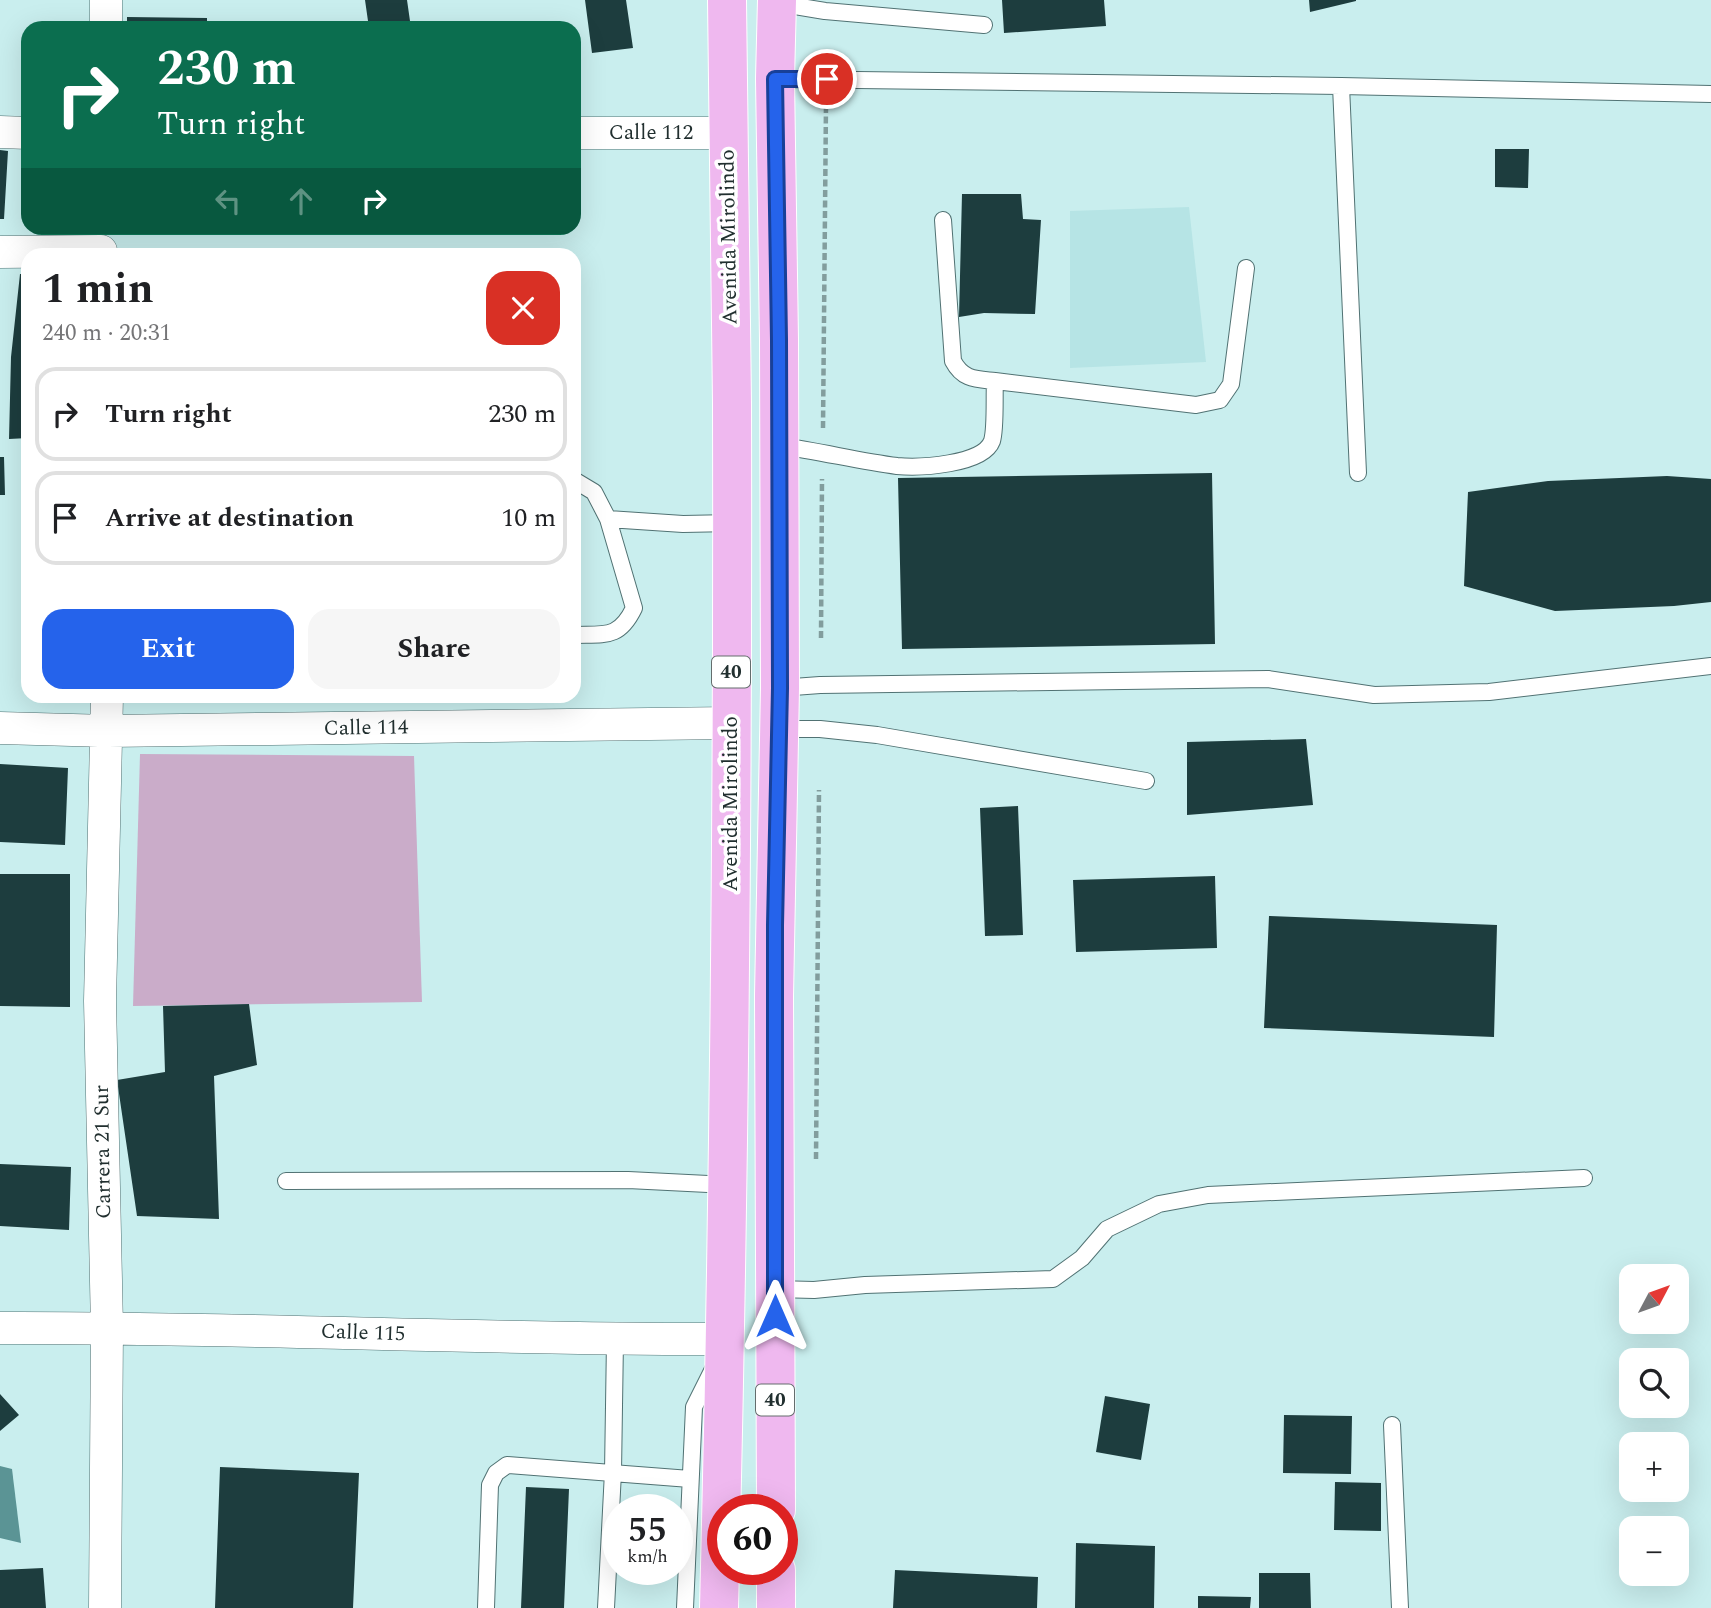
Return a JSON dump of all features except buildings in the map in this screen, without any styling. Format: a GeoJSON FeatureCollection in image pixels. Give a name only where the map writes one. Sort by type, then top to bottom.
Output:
{"type":"FeatureCollection","features":[{"type":"Feature","properties":{"kind":"main road","name":"Avenida Mirolindo"},"geometry":{"type":"LineString","coordinates":[[719,1608],[728,1185],[732,523],[727,0]]}},
{"type":"Feature","properties":{"kind":"main road","name":"40"},"geometry":{"type":"LineString","coordinates":[[776,1494],[774,937],[780,688],[775,79],[777,2]]}},
{"type":"Feature","properties":{"kind":"main road"},"geometry":{"type":"LineString","coordinates":[[776,1585],[776,1608]]}},
{"type":"Feature","properties":{"kind":"street"},"geometry":{"type":"LineString","coordinates":[[106,0],[106,21]]}},
{"type":"Feature","properties":{"kind":"street"},"geometry":{"type":"LineString","coordinates":[[0,132],[21,133]]}},
{"type":"Feature","properties":{"kind":"street","name":"Calle 112"},"geometry":{"type":"LineString","coordinates":[[581,133],[728,133]]}},
{"type":"Feature","properties":{"kind":"street"},"geometry":{"type":"LineString","coordinates":[[58,248],[101,245]]}},
{"type":"Feature","properties":{"kind":"street"},"geometry":{"type":"LineString","coordinates":[[0,252],[21,251]]}},
{"type":"Feature","properties":{"kind":"street","name":"Carrera 21 Sur"},"geometry":{"type":"LineString","coordinates":[[106,1608],[107,1328],[100,1001],[107,703]]}},
{"type":"Feature","properties":{"kind":"street","name":"Calle 114"},"geometry":{"type":"LineString","coordinates":[[0,728],[108,732],[731,723]]}},
{"type":"Feature","properties":{"kind":"street","name":"Calle 115"},"geometry":{"type":"LineString","coordinates":[[0,1328],[726,1342]]}},
{"type":"Feature","properties":{"kind":"lane"},"geometry":{"type":"LineString","coordinates":[[777,2],[825,10],[984,25]]}},
{"type":"Feature","properties":{"kind":"lane"},"geometry":{"type":"LineString","coordinates":[[775,79],[1711,94]]}},
{"type":"Feature","properties":{"kind":"lane"},"geometry":{"type":"LineString","coordinates":[[1341,86],[1358,473]]}},
{"type":"Feature","properties":{"kind":"lane"},"geometry":{"type":"LineString","coordinates":[[943,220],[953,361],[958,371],[968,379],[1196,405],[1220,400],[1231,384],[1246,268]]}},
{"type":"Feature","properties":{"kind":"lane"},"geometry":{"type":"LineString","coordinates":[[779,446],[898,466],[971,459],[984,452],[992,440],[995,381]]}},
{"type":"Feature","properties":{"kind":"lane"},"geometry":{"type":"LineString","coordinates":[[581,484],[594,492],[608,519],[634,608],[626,623],[614,634],[581,635]]}},
{"type":"Feature","properties":{"kind":"lane"},"geometry":{"type":"LineString","coordinates":[[608,519],[683,524],[732,523]]}},
{"type":"Feature","properties":{"kind":"lane"},"geometry":{"type":"LineString","coordinates":[[780,688],[821,685],[1268,679],[1374,695],[1476,693],[1711,666]]}},
{"type":"Feature","properties":{"kind":"lane"},"geometry":{"type":"LineString","coordinates":[[779,729],[820,729],[877,735],[1146,781]]}},
{"type":"Feature","properties":{"kind":"lane"},"geometry":{"type":"LineString","coordinates":[[775,1289],[814,1290],[864,1285],[1052,1279],[1082,1258],[1107,1229],[1159,1204],[1208,1195],[1584,1178]]}},
{"type":"Feature","properties":{"kind":"lane"},"geometry":{"type":"LineString","coordinates":[[286,1181],[628,1180],[728,1185]]}},
{"type":"Feature","properties":{"kind":"lane"},"geometry":{"type":"LineString","coordinates":[[606,1608],[613,1472],[615,1340]]}},
{"type":"Feature","properties":{"kind":"lane"},"geometry":{"type":"LineString","coordinates":[[685,1608],[694,1407],[726,1342]]}},
{"type":"Feature","properties":{"kind":"lane"},"geometry":{"type":"LineString","coordinates":[[1392,1424],[1400,1608]]}},
{"type":"Feature","properties":{"kind":"lane"},"geometry":{"type":"LineString","coordinates":[[486,1608],[490,1485],[496,1473],[507,1465],[691,1479]]}},
{"type":"Feature","properties":{"kind":"shaded area"},"geometry":{"type":"Polygon","coordinates":[[[1189,207],[1206,362],[1070,368],[1070,211],[1189,207]]]}},
{"type":"Feature","properties":{"kind":"shaded area"},"geometry":{"type":"Polygon","coordinates":[[[140,754],[414,756],[422,1002],[133,1006],[140,754]]]}},
{"type":"Feature","properties":{"kind":"shaded area"},"geometry":{"type":"Polygon","coordinates":[[[0,1466],[12,1469],[21,1543],[0,1538],[0,1466]]]}},
{"type":"Feature","properties":{"kind":"route"},"geometry":{"type":"LineString","coordinates":[[775,1316],[774,1023],[780,688],[775,79],[827,79]]}}]}
